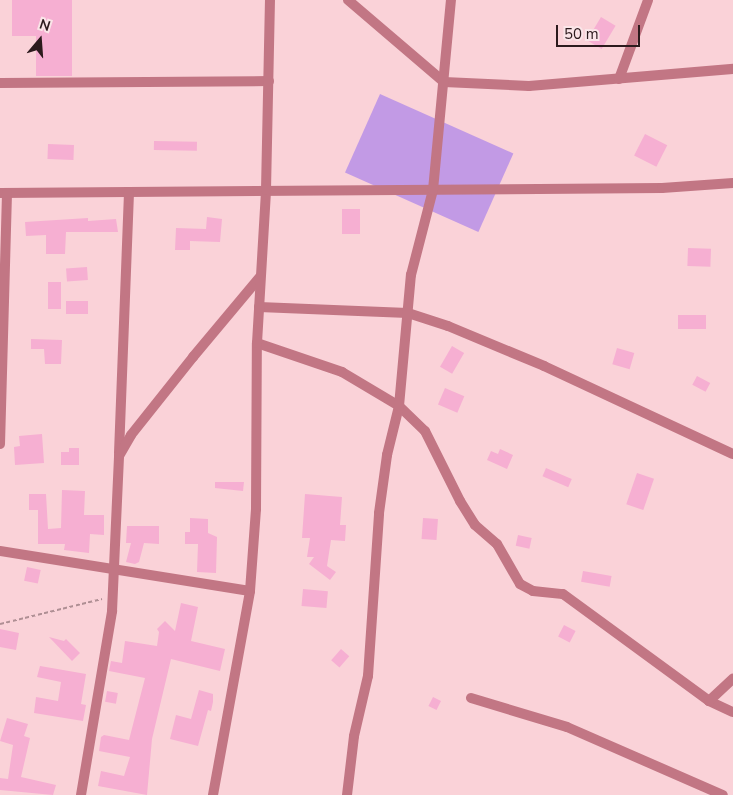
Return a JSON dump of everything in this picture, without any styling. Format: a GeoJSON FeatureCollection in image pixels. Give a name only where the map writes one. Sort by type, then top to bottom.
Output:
{"type":"FeatureCollection","features":[{"type":"Feature","properties":{"kind":"street"},"geometry":{"type":"LineString","coordinates":[[212,795],[250,591],[256,509],[257,343],[266,190],[270,0]]}},
{"type":"Feature","properties":{"kind":"street"},"geometry":{"type":"LineString","coordinates":[[348,0],[444,82],[529,86],[733,69]]}},
{"type":"Feature","properties":{"kind":"street"},"geometry":{"type":"LineString","coordinates":[[347,795],[354,736],[368,676],[379,513],[387,455],[399,406],[411,275],[433,190],[451,0]]}},
{"type":"Feature","properties":{"kind":"street"},"geometry":{"type":"LineString","coordinates":[[619,79],[648,0]]}},
{"type":"Feature","properties":{"kind":"street"},"geometry":{"type":"LineString","coordinates":[[0,83],[269,81]]}},
{"type":"Feature","properties":{"kind":"street"},"geometry":{"type":"LineString","coordinates":[[0,444],[4,193],[662,188],[733,182]]}},
{"type":"Feature","properties":{"kind":"street"},"geometry":{"type":"LineString","coordinates":[[81,795],[113,596],[129,192]]}},
{"type":"Feature","properties":{"kind":"street"},"geometry":{"type":"LineString","coordinates":[[119,456],[131,436],[193,357],[260,278]]}},
{"type":"Feature","properties":{"kind":"street"},"geometry":{"type":"LineString","coordinates":[[259,307],[408,313],[448,326],[544,366],[733,454]]}},
{"type":"Feature","properties":{"kind":"street"},"geometry":{"type":"LineString","coordinates":[[257,343],[342,372],[399,406],[424,431],[460,501],[475,525],[497,544],[520,584],[533,591],[563,594],[709,701],[733,712]]}},
{"type":"Feature","properties":{"kind":"street"},"geometry":{"type":"LineString","coordinates":[[0,551],[250,591]]}},
{"type":"Feature","properties":{"kind":"street"},"geometry":{"type":"LineString","coordinates":[[709,701],[733,680]]}},
{"type":"Feature","properties":{"kind":"street"},"geometry":{"type":"LineString","coordinates":[[471,698],[567,727],[723,795]]}},
{"type":"Feature","properties":{"kind":"path"},"geometry":{"type":"LineString","coordinates":[[0,624],[113,596]]}},
{"type":"Feature","properties":{"kind":"shaded area"},"geometry":{"type":"Polygon","coordinates":[[[380,94],[513,153],[478,232],[345,173],[380,94]]]}},
{"type":"Feature","properties":{"kind":"building"},"geometry":{"type":"Polygon","coordinates":[[[12,0],[72,0],[72,76],[36,76],[36,36],[12,36],[12,0]]]}},
{"type":"Feature","properties":{"kind":"building"},"geometry":{"type":"Polygon","coordinates":[[[601,17],[616,26],[602,49],[587,40],[601,17]]]}},
{"type":"Feature","properties":{"kind":"building"},"geometry":{"type":"Polygon","coordinates":[[[645,134],[667,145],[656,167],[634,155],[645,134]]]}},
{"type":"Feature","properties":{"kind":"building"},"geometry":{"type":"Polygon","coordinates":[[[154,141],[197,142],[197,151],[154,150],[154,141]]]}},
{"type":"Feature","properties":{"kind":"building"},"geometry":{"type":"Polygon","coordinates":[[[48,144],[74,145],[73,160],[47,159],[48,144]]]}},
{"type":"Feature","properties":{"kind":"building"},"geometry":{"type":"Polygon","coordinates":[[[342,209],[360,209],[360,234],[342,234],[342,209]]]}},
{"type":"Feature","properties":{"kind":"building"},"geometry":{"type":"Polygon","coordinates":[[[207,217],[222,219],[220,242],[190,241],[190,250],[175,250],[176,228],[206,229],[207,217]]]}},
{"type":"Feature","properties":{"kind":"building"},"geometry":{"type":"Polygon","coordinates":[[[88,218],[88,221],[116,219],[118,232],[66,232],[65,254],[46,254],[46,235],[26,236],[25,222],[88,218]]]}},
{"type":"Feature","properties":{"kind":"building"},"geometry":{"type":"Polygon","coordinates":[[[688,248],[711,249],[710,267],[687,266],[688,248]]]}},
{"type":"Feature","properties":{"kind":"building"},"geometry":{"type":"Polygon","coordinates":[[[87,267],[88,280],[67,281],[66,268],[87,267]]]}},
{"type":"Feature","properties":{"kind":"building"},"geometry":{"type":"Polygon","coordinates":[[[48,282],[61,282],[61,309],[48,309],[48,282]]]}},
{"type":"Feature","properties":{"kind":"building"},"geometry":{"type":"Polygon","coordinates":[[[66,301],[88,301],[88,314],[66,314],[66,301]]]}},
{"type":"Feature","properties":{"kind":"building"},"geometry":{"type":"Polygon","coordinates":[[[678,315],[706,315],[706,329],[678,329],[678,315]]]}},
{"type":"Feature","properties":{"kind":"building"},"geometry":{"type":"Polygon","coordinates":[[[31,339],[62,340],[61,364],[45,364],[44,349],[31,349],[31,339]]]}},
{"type":"Feature","properties":{"kind":"building"},"geometry":{"type":"Polygon","coordinates":[[[452,346],[464,353],[452,374],[440,367],[452,346]]]}},
{"type":"Feature","properties":{"kind":"building"},"geometry":{"type":"Polygon","coordinates":[[[617,348],[634,353],[630,369],[612,364],[617,348]]]}},
{"type":"Feature","properties":{"kind":"building"},"geometry":{"type":"Polygon","coordinates":[[[697,376],[710,383],[706,392],[692,385],[697,376]]]}},
{"type":"Feature","properties":{"kind":"building"},"geometry":{"type":"Polygon","coordinates":[[[445,388],[464,396],[457,413],[438,405],[445,388]]]}},
{"type":"Feature","properties":{"kind":"building"},"geometry":{"type":"Polygon","coordinates":[[[42,434],[44,463],[15,465],[14,447],[20,446],[19,436],[42,434]]]}},
{"type":"Feature","properties":{"kind":"building"},"geometry":{"type":"Polygon","coordinates":[[[69,448],[79,448],[79,465],[61,465],[61,452],[69,452],[69,448]]]}},
{"type":"Feature","properties":{"kind":"building"},"geometry":{"type":"Polygon","coordinates":[[[500,449],[513,455],[507,469],[487,460],[491,451],[498,454],[500,449]]]}},
{"type":"Feature","properties":{"kind":"building"},"geometry":{"type":"Polygon","coordinates":[[[546,468],[572,479],[568,487],[542,476],[546,468]]]}},
{"type":"Feature","properties":{"kind":"building"},"geometry":{"type":"Polygon","coordinates":[[[637,473],[654,479],[643,510],[626,504],[637,473]]]}},
{"type":"Feature","properties":{"kind":"building"},"geometry":{"type":"Polygon","coordinates":[[[215,482],[244,482],[243,491],[215,488],[215,482]]]}},
{"type":"Feature","properties":{"kind":"building"},"geometry":{"type":"Polygon","coordinates":[[[62,490],[85,491],[84,515],[104,515],[104,535],[90,534],[89,553],[64,550],[65,544],[38,544],[38,510],[29,510],[29,494],[46,494],[48,529],[61,528],[62,490]]]}},
{"type":"Feature","properties":{"kind":"building"},"geometry":{"type":"Polygon","coordinates":[[[305,494],[342,497],[340,525],[346,525],[345,541],[331,540],[327,566],[336,572],[330,580],[309,564],[314,557],[307,557],[310,538],[302,538],[305,494]]]}},
{"type":"Feature","properties":{"kind":"building"},"geometry":{"type":"Polygon","coordinates":[[[190,518],[208,519],[208,533],[217,537],[216,573],[197,572],[198,544],[185,544],[185,532],[190,532],[190,518]]]}},
{"type":"Feature","properties":{"kind":"building"},"geometry":{"type":"Polygon","coordinates":[[[423,518],[438,519],[436,540],[422,539],[423,518]]]}},
{"type":"Feature","properties":{"kind":"building"},"geometry":{"type":"Polygon","coordinates":[[[127,526],[159,526],[159,544],[144,543],[139,562],[135,564],[126,562],[131,543],[126,543],[127,526]]]}},
{"type":"Feature","properties":{"kind":"building"},"geometry":{"type":"Polygon","coordinates":[[[518,535],[532,538],[529,549],[516,546],[518,535]]]}},
{"type":"Feature","properties":{"kind":"building"},"geometry":{"type":"Polygon","coordinates":[[[27,567],[41,570],[38,584],[24,581],[27,567]]]}},
{"type":"Feature","properties":{"kind":"building"},"geometry":{"type":"Polygon","coordinates":[[[583,571],[612,576],[610,587],[581,582],[583,571]]]}},
{"type":"Feature","properties":{"kind":"building"},"geometry":{"type":"Polygon","coordinates":[[[303,589],[328,591],[326,608],[302,606],[303,589]]]}},
{"type":"Feature","properties":{"kind":"building"},"geometry":{"type":"Polygon","coordinates":[[[181,603],[198,607],[191,641],[225,649],[220,671],[171,659],[152,739],[147,795],[98,786],[101,771],[124,776],[130,757],[99,751],[101,737],[104,735],[129,740],[145,678],[109,671],[111,661],[122,663],[125,641],[157,646],[159,632],[157,629],[165,621],[175,631],[181,603]]]}},
{"type":"Feature","properties":{"kind":"building"},"geometry":{"type":"Polygon","coordinates":[[[564,625],[576,631],[570,642],[558,637],[564,625]]]}},
{"type":"Feature","properties":{"kind":"building"},"geometry":{"type":"Polygon","coordinates":[[[0,629],[19,633],[16,650],[0,647],[0,629]]]}},
{"type":"Feature","properties":{"kind":"building"},"geometry":{"type":"Polygon","coordinates":[[[49,637],[64,641],[66,639],[80,653],[72,661],[49,637]]]}},
{"type":"Feature","properties":{"kind":"building"},"geometry":{"type":"Polygon","coordinates":[[[341,649],[349,656],[339,668],[331,660],[341,649]]]}},
{"type":"Feature","properties":{"kind":"building"},"geometry":{"type":"Polygon","coordinates":[[[40,666],[86,674],[81,704],[86,705],[83,721],[34,713],[36,697],[58,701],[61,682],[37,677],[40,666]]]}},
{"type":"Feature","properties":{"kind":"building"},"geometry":{"type":"Polygon","coordinates":[[[199,690],[213,694],[213,702],[211,711],[208,710],[198,746],[170,739],[176,715],[191,719],[199,690]]]}},
{"type":"Feature","properties":{"kind":"building"},"geometry":{"type":"Polygon","coordinates":[[[107,691],[118,693],[116,704],[105,702],[107,691]]]}},
{"type":"Feature","properties":{"kind":"building"},"geometry":{"type":"Polygon","coordinates":[[[433,697],[441,701],[436,710],[428,706],[433,697]]]}},
{"type":"Feature","properties":{"kind":"building"},"geometry":{"type":"Polygon","coordinates":[[[7,718],[28,724],[24,736],[30,738],[21,777],[56,785],[53,795],[0,790],[0,778],[8,779],[13,745],[0,741],[7,718]]]}}]}
